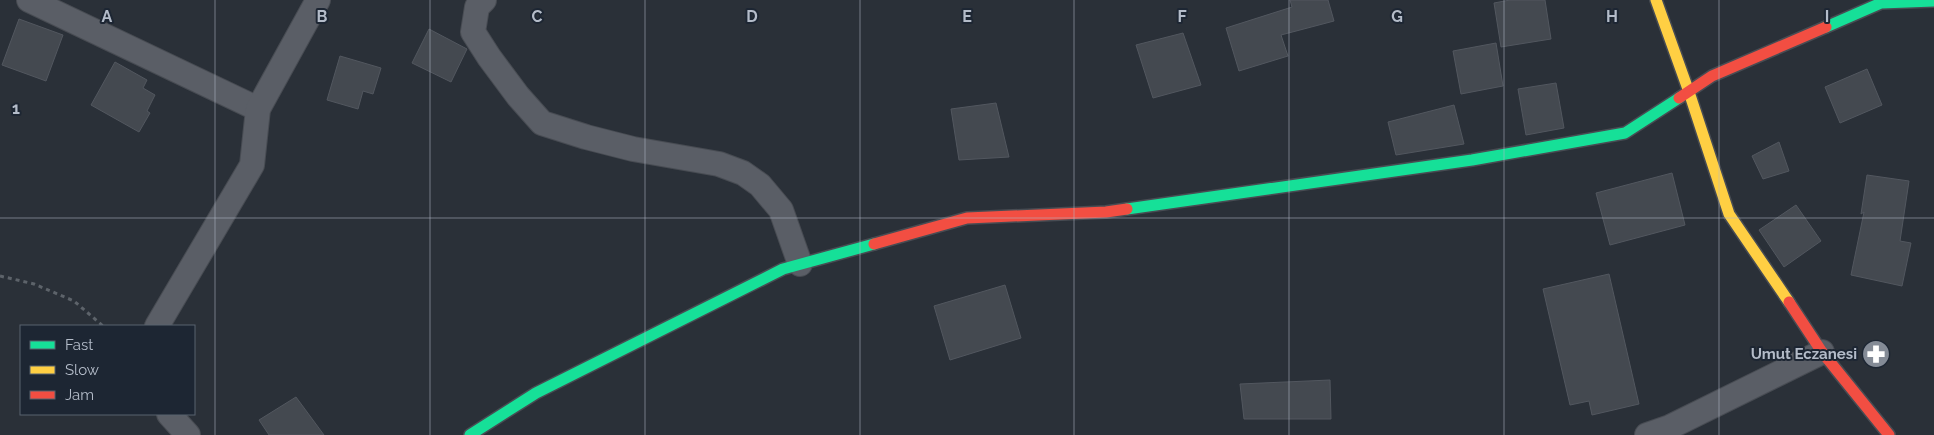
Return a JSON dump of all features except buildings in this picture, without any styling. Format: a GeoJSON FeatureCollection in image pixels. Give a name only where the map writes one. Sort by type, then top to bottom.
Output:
{"type":"FeatureCollection","features":[{"type":"Feature","properties":{"kind":"street"},"geometry":{"type":"LineString","coordinates":[[28,0],[258,109]]}},
{"type":"Feature","properties":{"kind":"street"},"geometry":{"type":"LineString","coordinates":[[158,325],[252,165],[258,109],[318,0]]}},
{"type":"Feature","properties":{"kind":"street"},"geometry":{"type":"LineString","coordinates":[[484,0],[477,7],[473,32],[518,96],[542,123],[586,137],[642,151],[719,164],[743,173],[760,185],[781,210],[800,264]]}},
{"type":"Feature","properties":{"kind":"street"},"geometry":{"type":"LineString","coordinates":[[1656,0],[1689,92],[1729,214],[1822,352],[1889,435]]}},
{"type":"Feature","properties":{"kind":"street"},"geometry":{"type":"LineString","coordinates":[[470,435],[536,393],[783,269],[967,218],[1106,212],[1472,160],[1625,133],[1712,76],[1881,3],[1922,1]]}},
{"type":"Feature","properties":{"kind":"street"},"geometry":{"type":"LineString","coordinates":[[1647,435],[1670,427],[1822,352]]}},
{"type":"Feature","properties":{"kind":"street"},"geometry":{"type":"LineString","coordinates":[[170,415],[188,435]]}},
{"type":"Feature","properties":{"kind":"path"},"geometry":{"type":"LineString","coordinates":[[0,276],[34,284],[74,301],[102,325]]}},
{"type":"Feature","properties":{"kind":"traffic: fast"},"geometry":{"type":"LineString","coordinates":[[1826,27],[1881,3],[1934,1]]}},
{"type":"Feature","properties":{"kind":"traffic: fast"},"geometry":{"type":"LineString","coordinates":[[1127,209],[1472,160],[1625,133],[1679,98]]}},
{"type":"Feature","properties":{"kind":"traffic: fast"},"geometry":{"type":"LineString","coordinates":[[470,435],[536,393],[783,269],[874,244]]}},
{"type":"Feature","properties":{"kind":"traffic: slow"},"geometry":{"type":"LineString","coordinates":[[1656,0],[1689,92],[1729,214],[1789,302]]}},
{"type":"Feature","properties":{"kind":"traffic: jam"},"geometry":{"type":"LineString","coordinates":[[1679,98],[1712,76],[1826,27]]}},
{"type":"Feature","properties":{"kind":"traffic: jam"},"geometry":{"type":"LineString","coordinates":[[874,244],[967,218],[1106,212],[1127,209]]}},
{"type":"Feature","properties":{"kind":"traffic: jam"},"geometry":{"type":"LineString","coordinates":[[1789,302],[1822,352],[1889,435]]}},
{"type":"Feature","properties":{"kind":"place","name":"Umut Eczanesi"},"geometry":{"type":"Point","coordinates":[1876,354]}}]}
